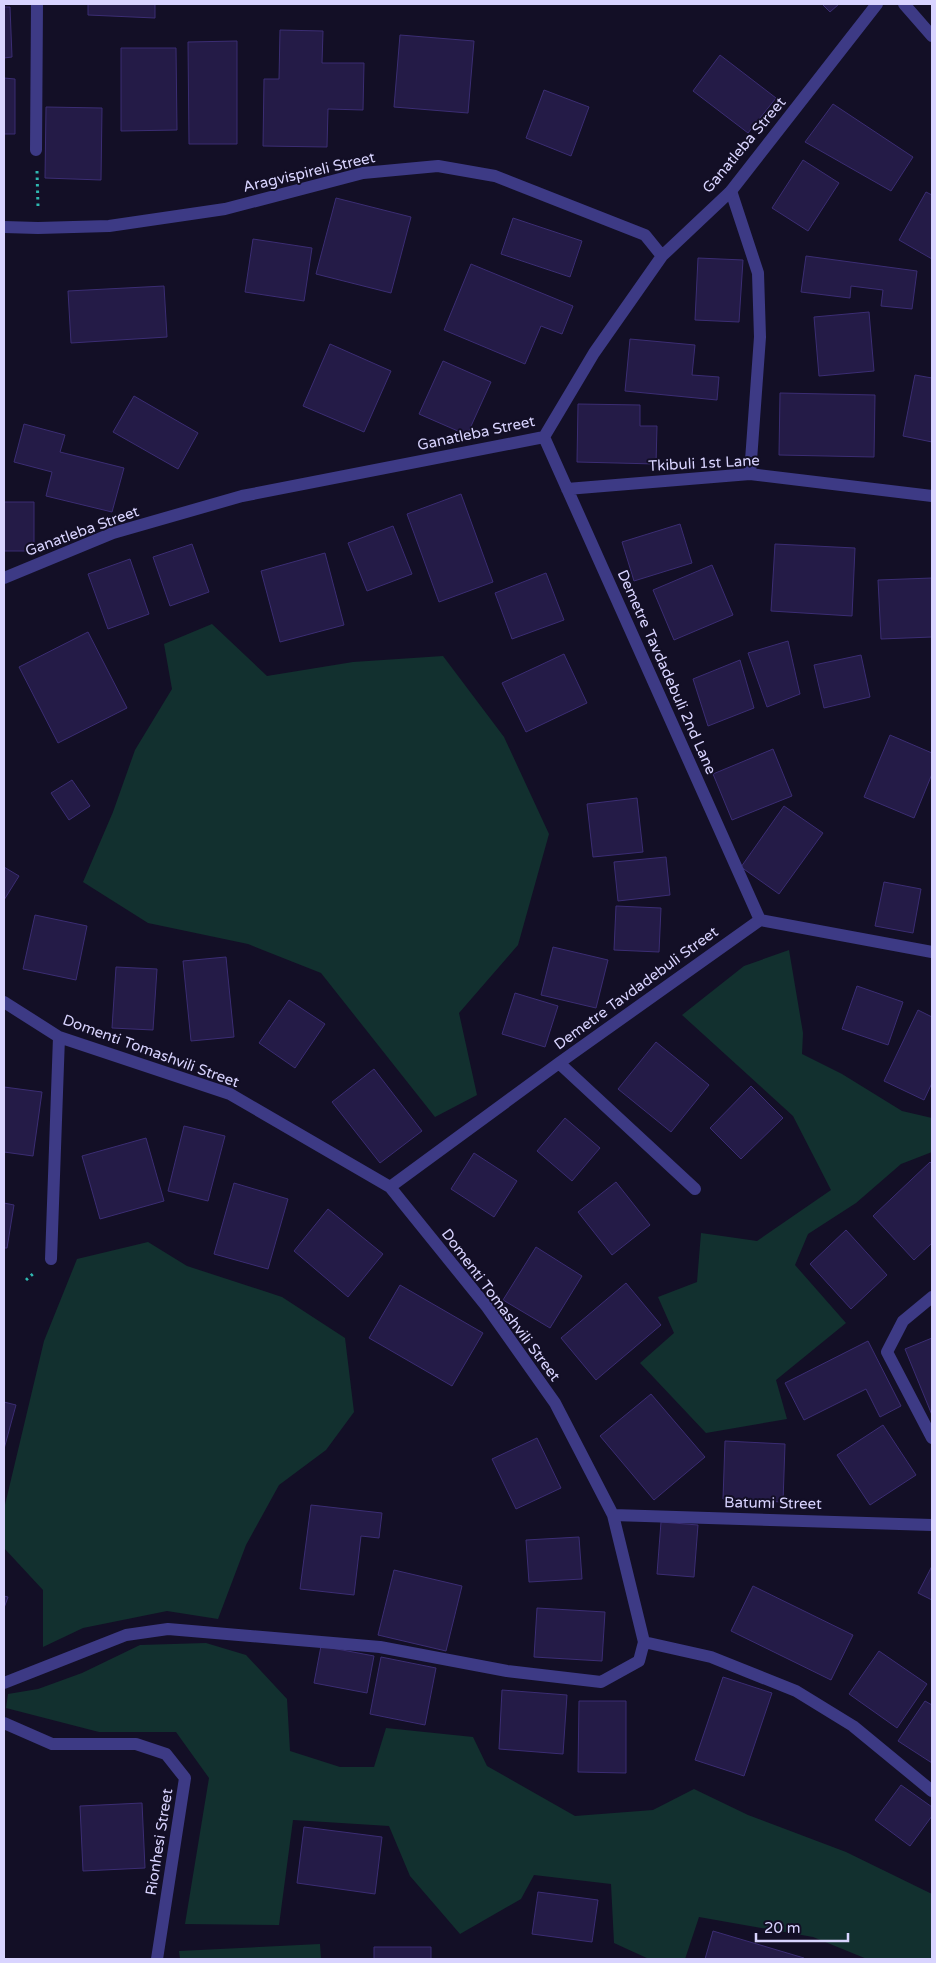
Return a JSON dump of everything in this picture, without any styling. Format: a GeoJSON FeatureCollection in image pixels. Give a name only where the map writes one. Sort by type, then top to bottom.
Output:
{"type":"FeatureCollection","features":[{"type":"Feature","properties":{"kind":"street"},"geometry":{"type":"LineString","coordinates":[[36,150],[37,4]]}},
{"type":"Feature","properties":{"kind":"street","name":"Ganatleba Street"},"geometry":{"type":"LineString","coordinates":[[4,578],[113,533],[242,496],[544,437],[594,354],[662,256],[731,191],[877,4]]}},
{"type":"Feature","properties":{"kind":"street"},"geometry":{"type":"LineString","coordinates":[[904,4],[932,36]]}},
{"type":"Feature","properties":{"kind":"street","name":"Aragvispireli Street"},"geometry":{"type":"LineString","coordinates":[[4,227],[109,226],[225,209],[363,172],[438,166],[495,176],[645,235],[662,256]]}},
{"type":"Feature","properties":{"kind":"street"},"geometry":{"type":"LineString","coordinates":[[731,191],[758,273],[760,337],[750,474]]}},
{"type":"Feature","properties":{"kind":"street","name":"Demetre Tavdadebuli 2nd Lane"},"geometry":{"type":"LineString","coordinates":[[544,437],[760,920]]}},
{"type":"Feature","properties":{"kind":"street","name":"Tkibuli 1st Lane"},"geometry":{"type":"LineString","coordinates":[[567,489],[750,474],[932,496]]}},
{"type":"Feature","properties":{"kind":"street"},"geometry":{"type":"LineString","coordinates":[[760,920],[932,952]]}},
{"type":"Feature","properties":{"kind":"street","name":"Demetre Tavdadebuli Street"},"geometry":{"type":"LineString","coordinates":[[390,1187],[559,1063],[760,920]]}},
{"type":"Feature","properties":{"kind":"street","name":"Domenti Tomashvili Street"},"geometry":{"type":"LineString","coordinates":[[4,1002],[59,1037],[230,1094],[390,1187],[486,1307],[554,1403],[613,1515],[644,1642]]}},
{"type":"Feature","properties":{"kind":"street"},"geometry":{"type":"LineString","coordinates":[[50,1259],[59,1037]]}},
{"type":"Feature","properties":{"kind":"street"},"geometry":{"type":"LineString","coordinates":[[559,1063],[695,1189]]}},
{"type":"Feature","properties":{"kind":"street"},"geometry":{"type":"LineString","coordinates":[[932,1297],[902,1321],[887,1352],[932,1438]]}},
{"type":"Feature","properties":{"kind":"street","name":"Batumi Street"},"geometry":{"type":"LineString","coordinates":[[613,1515],[932,1524]]}},
{"type":"Feature","properties":{"kind":"street"},"geometry":{"type":"LineString","coordinates":[[4,1683],[126,1636],[168,1630],[380,1647],[507,1671],[601,1682],[639,1661],[644,1642],[711,1657],[796,1691],[853,1726],[932,1791]]}},
{"type":"Feature","properties":{"kind":"street","name":"Rionhesi Street"},"geometry":{"type":"LineString","coordinates":[[4,1723],[52,1744],[136,1744],[166,1754],[185,1778],[157,1959]]}},
{"type":"Feature","properties":{"kind":"path"},"geometry":{"type":"LineString","coordinates":[[36,150],[38,228]]}},
{"type":"Feature","properties":{"kind":"green space"},"geometry":{"type":"Polygon","coordinates":[[[212,624],[267,676],[353,662],[443,656],[504,737],[549,834],[518,945],[459,1013],[477,1095],[435,1117],[321,973],[248,944],[148,923],[83,882],[113,812],[135,750],[172,689],[164,644],[212,624]]]}},
{"type":"Feature","properties":{"kind":"green space"},"geometry":{"type":"Polygon","coordinates":[[[789,950],[803,1033],[802,1054],[842,1074],[902,1111],[932,1118],[932,1152],[901,1164],[856,1203],[808,1234],[795,1265],[846,1323],[776,1380],[787,1419],[706,1433],[640,1363],[674,1333],[658,1297],[697,1282],[701,1233],[757,1241],[831,1190],[793,1116],[682,1015],[744,966],[789,950]]]}},
{"type":"Feature","properties":{"kind":"green space"},"geometry":{"type":"Polygon","coordinates":[[[148,1242],[187,1266],[282,1297],[345,1338],[354,1412],[326,1450],[279,1485],[246,1545],[218,1619],[167,1611],[83,1628],[43,1647],[43,1590],[4,1548],[4,1509],[44,1341],[77,1259],[148,1242]]]}},
{"type":"Feature","properties":{"kind":"green space"},"geometry":{"type":"Polygon","coordinates":[[[206,1643],[246,1655],[287,1699],[290,1751],[340,1767],[374,1767],[386,1728],[473,1737],[487,1766],[575,1816],[653,1810],[694,1789],[748,1815],[846,1852],[932,1894],[932,1959],[867,1959],[813,1937],[699,1917],[685,1959],[649,1959],[614,1943],[611,1884],[534,1875],[521,1899],[460,1934],[410,1876],[389,1826],[293,1820],[279,1925],[185,1924],[209,1778],[176,1732],[99,1732],[6,1708],[8,1694],[38,1689],[82,1673],[140,1645],[206,1643]]]}},
{"type":"Feature","properties":{"kind":"green space"},"geometry":{"type":"Polygon","coordinates":[[[320,1944],[321,1959],[180,1959],[179,1951],[320,1944]]]}},
{"type":"Feature","properties":{"kind":"building"},"geometry":{"type":"Polygon","coordinates":[[[88,4],[155,4],[155,18],[88,15],[88,4]]]}},
{"type":"Feature","properties":{"kind":"building"},"geometry":{"type":"Polygon","coordinates":[[[822,4],[839,4],[830,12],[822,4]]]}},
{"type":"Feature","properties":{"kind":"building"},"geometry":{"type":"Polygon","coordinates":[[[4,7],[10,7],[12,57],[4,58],[4,7]]]}},
{"type":"Feature","properties":{"kind":"building"},"geometry":{"type":"Polygon","coordinates":[[[280,30],[323,31],[322,63],[364,63],[363,110],[328,109],[327,147],[263,146],[264,79],[279,79],[280,30]]]}},
{"type":"Feature","properties":{"kind":"building"},"geometry":{"type":"Polygon","coordinates":[[[400,35],[474,41],[468,113],[394,107],[400,35]]]}},
{"type":"Feature","properties":{"kind":"building"},"geometry":{"type":"Polygon","coordinates":[[[237,41],[237,144],[189,144],[188,42],[237,41]]]}},
{"type":"Feature","properties":{"kind":"building"},"geometry":{"type":"Polygon","coordinates":[[[121,48],[176,48],[177,130],[121,131],[121,48]]]}},
{"type":"Feature","properties":{"kind":"building"},"geometry":{"type":"Polygon","coordinates":[[[720,55],[776,98],[748,133],[693,91],[720,55]]]}},
{"type":"Feature","properties":{"kind":"building"},"geometry":{"type":"Polygon","coordinates":[[[4,78],[15,79],[15,134],[4,134],[4,78]]]}},
{"type":"Feature","properties":{"kind":"building"},"geometry":{"type":"Polygon","coordinates":[[[544,90],[589,107],[571,156],[526,138],[544,90]]]}},
{"type":"Feature","properties":{"kind":"building"},"geometry":{"type":"Polygon","coordinates":[[[833,104],[913,157],[891,191],[805,142],[833,104]]]}},
{"type":"Feature","properties":{"kind":"building"},"geometry":{"type":"Polygon","coordinates":[[[46,107],[102,108],[101,180],[45,178],[46,107]]]}},
{"type":"Feature","properties":{"kind":"building"},"geometry":{"type":"Polygon","coordinates":[[[803,160],[839,183],[808,231],[772,208],[803,160]]]}},
{"type":"Feature","properties":{"kind":"building"},"geometry":{"type":"Polygon","coordinates":[[[926,192],[932,195],[932,259],[899,240],[926,192]]]}},
{"type":"Feature","properties":{"kind":"building"},"geometry":{"type":"Polygon","coordinates":[[[336,198],[411,217],[391,293],[316,274],[336,198]]]}},
{"type":"Feature","properties":{"kind":"building"},"geometry":{"type":"Polygon","coordinates":[[[513,218],[582,241],[570,277],[501,254],[513,218]]]}},
{"type":"Feature","properties":{"kind":"building"},"geometry":{"type":"Polygon","coordinates":[[[253,239],[312,248],[304,301],[245,292],[253,239]]]}},
{"type":"Feature","properties":{"kind":"building"},"geometry":{"type":"Polygon","coordinates":[[[806,256],[917,271],[912,309],[881,306],[883,290],[851,286],[850,298],[801,292],[806,256]]]}},
{"type":"Feature","properties":{"kind":"building"},"geometry":{"type":"Polygon","coordinates":[[[698,258],[743,260],[739,322],[695,320],[698,258]]]}},
{"type":"Feature","properties":{"kind":"building"},"geometry":{"type":"Polygon","coordinates":[[[471,264],[573,306],[562,334],[541,326],[525,364],[444,330],[471,264]]]}},
{"type":"Feature","properties":{"kind":"building"},"geometry":{"type":"Polygon","coordinates":[[[164,286],[167,337],[71,343],[68,291],[164,286]]]}},
{"type":"Feature","properties":{"kind":"building"},"geometry":{"type":"Polygon","coordinates":[[[869,312],[874,371],[819,376],[814,317],[869,312]]]}},
{"type":"Feature","properties":{"kind":"building"},"geometry":{"type":"Polygon","coordinates":[[[630,339],[695,345],[692,375],[719,377],[717,400],[625,391],[630,339]]]}},
{"type":"Feature","properties":{"kind":"building"},"geometry":{"type":"Polygon","coordinates":[[[330,344],[391,371],[364,432],[303,406],[330,344]]]}},
{"type":"Feature","properties":{"kind":"building"},"geometry":{"type":"Polygon","coordinates":[[[443,361],[491,382],[467,435],[419,414],[443,361]]]}},
{"type":"Feature","properties":{"kind":"building"},"geometry":{"type":"Polygon","coordinates":[[[915,375],[932,378],[932,442],[903,436],[915,375]]]}},
{"type":"Feature","properties":{"kind":"building"},"geometry":{"type":"Polygon","coordinates":[[[780,393],[875,395],[874,457],[779,455],[780,393]]]}},
{"type":"Feature","properties":{"kind":"building"},"geometry":{"type":"Polygon","coordinates":[[[134,396],[198,433],[178,469],[113,432],[134,396]]]}},
{"type":"Feature","properties":{"kind":"building"},"geometry":{"type":"Polygon","coordinates":[[[578,404],[640,405],[640,426],[657,426],[656,464],[577,462],[578,404]]]}},
{"type":"Feature","properties":{"kind":"building"},"geometry":{"type":"Polygon","coordinates":[[[24,424],[65,435],[60,452],[124,468],[112,512],[46,496],[52,472],[14,462],[24,424]]]}},
{"type":"Feature","properties":{"kind":"building"},"geometry":{"type":"Polygon","coordinates":[[[461,494],[493,582],[439,602],[407,514],[461,494]]]}},
{"type":"Feature","properties":{"kind":"building"},"geometry":{"type":"Polygon","coordinates":[[[4,502],[34,502],[34,551],[4,551],[4,502]]]}},
{"type":"Feature","properties":{"kind":"building"},"geometry":{"type":"Polygon","coordinates":[[[680,524],[692,563],[634,581],[622,542],[680,524]]]}},
{"type":"Feature","properties":{"kind":"building"},"geometry":{"type":"Polygon","coordinates":[[[393,526],[412,574],[367,591],[348,543],[393,526]]]}},
{"type":"Feature","properties":{"kind":"building"},"geometry":{"type":"Polygon","coordinates":[[[192,544],[209,592],[170,606],[153,557],[192,544]]]}},
{"type":"Feature","properties":{"kind":"building"},"geometry":{"type":"Polygon","coordinates":[[[775,544],[855,548],[852,616],[771,611],[775,544]]]}},
{"type":"Feature","properties":{"kind":"building"},"geometry":{"type":"Polygon","coordinates":[[[325,553],[344,625],[280,642],[261,571],[325,553]]]}},
{"type":"Feature","properties":{"kind":"building"},"geometry":{"type":"Polygon","coordinates":[[[130,559],[149,614],[108,629],[88,574],[130,559]]]}},
{"type":"Feature","properties":{"kind":"building"},"geometry":{"type":"Polygon","coordinates":[[[712,565],[733,615],[674,640],[653,590],[712,565]]]}},
{"type":"Feature","properties":{"kind":"building"},"geometry":{"type":"Polygon","coordinates":[[[546,573],[564,620],[512,639],[495,593],[546,573]]]}},
{"type":"Feature","properties":{"kind":"building"},"geometry":{"type":"Polygon","coordinates":[[[932,578],[932,637],[881,639],[878,580],[932,578]]]}},
{"type":"Feature","properties":{"kind":"building"},"geometry":{"type":"Polygon","coordinates":[[[88,632],[127,708],[58,743],[19,667],[88,632]]]}},
{"type":"Feature","properties":{"kind":"building"},"geometry":{"type":"Polygon","coordinates":[[[788,641],[800,694],[767,707],[748,653],[788,641]]]}},
{"type":"Feature","properties":{"kind":"building"},"geometry":{"type":"Polygon","coordinates":[[[564,654],[587,703],[526,732],[502,683],[564,654]]]}},
{"type":"Feature","properties":{"kind":"building"},"geometry":{"type":"Polygon","coordinates":[[[861,655],[870,697],[824,708],[814,665],[861,655]]]}},
{"type":"Feature","properties":{"kind":"building"},"geometry":{"type":"Polygon","coordinates":[[[740,660],[754,708],[708,726],[693,679],[740,660]]]}},
{"type":"Feature","properties":{"kind":"building"},"geometry":{"type":"Polygon","coordinates":[[[890,735],[932,753],[932,774],[914,818],[864,797],[890,735]]]}},
{"type":"Feature","properties":{"kind":"building"},"geometry":{"type":"Polygon","coordinates":[[[773,749],[792,796],[732,820],[713,774],[773,749]]]}},
{"type":"Feature","properties":{"kind":"building"},"geometry":{"type":"Polygon","coordinates":[[[72,780],[90,806],[69,820],[51,793],[72,780]]]}},
{"type":"Feature","properties":{"kind":"building"},"geometry":{"type":"Polygon","coordinates":[[[637,798],[643,852],[593,857],[587,804],[637,798]]]}},
{"type":"Feature","properties":{"kind":"building"},"geometry":{"type":"Polygon","coordinates":[[[784,806],[823,833],[779,894],[741,867],[784,806]]]}},
{"type":"Feature","properties":{"kind":"building"},"geometry":{"type":"Polygon","coordinates":[[[666,857],[670,895],[618,901],[614,862],[666,857]]]}},
{"type":"Feature","properties":{"kind":"building"},"geometry":{"type":"Polygon","coordinates":[[[4,867],[19,876],[4,900],[4,867]]]}},
{"type":"Feature","properties":{"kind":"building"},"geometry":{"type":"Polygon","coordinates":[[[884,882],[921,889],[913,933],[875,926],[884,882]]]}},
{"type":"Feature","properties":{"kind":"building"},"geometry":{"type":"Polygon","coordinates":[[[616,906],[661,908],[659,952],[614,950],[616,906]]]}},
{"type":"Feature","properties":{"kind":"building"},"geometry":{"type":"Polygon","coordinates":[[[35,915],[87,926],[76,980],[23,969],[35,915]]]}},
{"type":"Feature","properties":{"kind":"building"},"geometry":{"type":"Polygon","coordinates":[[[553,947],[608,960],[596,1008],[541,995],[553,947]]]}},
{"type":"Feature","properties":{"kind":"building"},"geometry":{"type":"Polygon","coordinates":[[[226,957],[234,1037],[191,1041],[183,961],[226,957]]]}},
{"type":"Feature","properties":{"kind":"building"},"geometry":{"type":"Polygon","coordinates":[[[116,967],[157,969],[153,1030],[112,1028],[116,967]]]}},
{"type":"Feature","properties":{"kind":"building"},"geometry":{"type":"Polygon","coordinates":[[[857,986],[903,1002],[888,1045],[842,1029],[857,986]]]}},
{"type":"Feature","properties":{"kind":"building"},"geometry":{"type":"Polygon","coordinates":[[[515,993],[558,1006],[545,1047],[502,1034],[515,993]]]}},
{"type":"Feature","properties":{"kind":"building"},"geometry":{"type":"Polygon","coordinates":[[[289,1000],[325,1024],[295,1068],[259,1043],[289,1000]]]}},
{"type":"Feature","properties":{"kind":"building"},"geometry":{"type":"Polygon","coordinates":[[[918,1010],[932,1017],[932,1083],[924,1100],[884,1081],[918,1010]]]}},
{"type":"Feature","properties":{"kind":"building"},"geometry":{"type":"Polygon","coordinates":[[[656,1042],[709,1085],[671,1132],[618,1089],[656,1042]]]}},
{"type":"Feature","properties":{"kind":"building"},"geometry":{"type":"Polygon","coordinates":[[[374,1069],[422,1131],[380,1163],[332,1102],[374,1069]]]}},
{"type":"Feature","properties":{"kind":"building"},"geometry":{"type":"Polygon","coordinates":[[[751,1086],[783,1118],[741,1159],[710,1128],[751,1086]]]}},
{"type":"Feature","properties":{"kind":"building"},"geometry":{"type":"Polygon","coordinates":[[[4,1087],[42,1092],[33,1156],[4,1152],[4,1087]]]}},
{"type":"Feature","properties":{"kind":"building"},"geometry":{"type":"Polygon","coordinates":[[[565,1118],[600,1148],[572,1181],[537,1151],[565,1118]]]}},
{"type":"Feature","properties":{"kind":"building"},"geometry":{"type":"Polygon","coordinates":[[[184,1126],[225,1136],[208,1201],[168,1191],[184,1126]]]}},
{"type":"Feature","properties":{"kind":"building"},"geometry":{"type":"Polygon","coordinates":[[[146,1138],[164,1201],[100,1219],[82,1156],[146,1138]]]}},
{"type":"Feature","properties":{"kind":"building"},"geometry":{"type":"Polygon","coordinates":[[[474,1153],[517,1181],[494,1217],[451,1189],[474,1153]]]}},
{"type":"Feature","properties":{"kind":"building"},"geometry":{"type":"Polygon","coordinates":[[[930,1162],[932,1164],[932,1243],[914,1260],[873,1216],[930,1162]]]}},
{"type":"Feature","properties":{"kind":"building"},"geometry":{"type":"Polygon","coordinates":[[[616,1182],[650,1225],[612,1255],[578,1212],[616,1182]]]}},
{"type":"Feature","properties":{"kind":"building"},"geometry":{"type":"Polygon","coordinates":[[[234,1183],[288,1199],[268,1269],[214,1254],[234,1183]]]}},
{"type":"Feature","properties":{"kind":"building"},"geometry":{"type":"Polygon","coordinates":[[[4,1203],[14,1205],[7,1248],[4,1248],[4,1203]]]}},
{"type":"Feature","properties":{"kind":"building"},"geometry":{"type":"Polygon","coordinates":[[[328,1209],[383,1254],[348,1297],[294,1251],[328,1209]]]}},
{"type":"Feature","properties":{"kind":"building"},"geometry":{"type":"Polygon","coordinates":[[[846,1230],[887,1275],[851,1309],[810,1264],[846,1230]]]}},
{"type":"Feature","properties":{"kind":"building"},"geometry":{"type":"Polygon","coordinates":[[[536,1247],[582,1276],[550,1328],[503,1300],[536,1247]]]}},
{"type":"Feature","properties":{"kind":"building"},"geometry":{"type":"Polygon","coordinates":[[[626,1283],[661,1325],[596,1380],[561,1338],[626,1283]]]}},
{"type":"Feature","properties":{"kind":"building"},"geometry":{"type":"Polygon","coordinates":[[[400,1285],[483,1333],[452,1386],[369,1338],[400,1285]]]}},
{"type":"Feature","properties":{"kind":"building"},"geometry":{"type":"Polygon","coordinates":[[[932,1338],[932,1415],[905,1349],[932,1338]]]}},
{"type":"Feature","properties":{"kind":"building"},"geometry":{"type":"Polygon","coordinates":[[[868,1341],[901,1406],[880,1417],[866,1389],[804,1420],[785,1383],[868,1341]]]}},
{"type":"Feature","properties":{"kind":"building"},"geometry":{"type":"Polygon","coordinates":[[[651,1394],[705,1457],[654,1500],[600,1436],[651,1394]]]}},
{"type":"Feature","properties":{"kind":"building"},"geometry":{"type":"Polygon","coordinates":[[[4,1402],[16,1405],[4,1449],[4,1402]]]}},
{"type":"Feature","properties":{"kind":"building"},"geometry":{"type":"Polygon","coordinates":[[[883,1425],[916,1475],[870,1505],[837,1455],[883,1425]]]}},
{"type":"Feature","properties":{"kind":"building"},"geometry":{"type":"Polygon","coordinates":[[[537,1438],[561,1488],[516,1509],[492,1459],[537,1438]]]}},
{"type":"Feature","properties":{"kind":"building"},"geometry":{"type":"Polygon","coordinates":[[[725,1441],[785,1444],[783,1502],[723,1499],[725,1441]]]}},
{"type":"Feature","properties":{"kind":"building"},"geometry":{"type":"Polygon","coordinates":[[[311,1505],[382,1513],[379,1538],[361,1536],[354,1595],[300,1589],[311,1505]]]}},
{"type":"Feature","properties":{"kind":"building"},"geometry":{"type":"Polygon","coordinates":[[[661,1522],[698,1525],[694,1577],[657,1574],[661,1522]]]}},
{"type":"Feature","properties":{"kind":"building"},"geometry":{"type":"Polygon","coordinates":[[[579,1537],[582,1579],[529,1582],[526,1540],[579,1537]]]}},
{"type":"Feature","properties":{"kind":"building"},"geometry":{"type":"Polygon","coordinates":[[[932,1566],[932,1600],[918,1593],[932,1566]]]}},
{"type":"Feature","properties":{"kind":"building"},"geometry":{"type":"Polygon","coordinates":[[[394,1570],[462,1586],[446,1651],[378,1635],[394,1570]]]}},
{"type":"Feature","properties":{"kind":"building"},"geometry":{"type":"Polygon","coordinates":[[[753,1586],[853,1635],[831,1680],[731,1631],[753,1586]]]}},
{"type":"Feature","properties":{"kind":"building"},"geometry":{"type":"Polygon","coordinates":[[[4,1596],[8,1597],[4,1608],[4,1596]]]}},
{"type":"Feature","properties":{"kind":"building"},"geometry":{"type":"Polygon","coordinates":[[[537,1608],[605,1612],[602,1661],[534,1657],[537,1608]]]}},
{"type":"Feature","properties":{"kind":"building"},"geometry":{"type":"Polygon","coordinates":[[[321,1646],[374,1656],[367,1693],[314,1683],[321,1646]]]}},
{"type":"Feature","properties":{"kind":"building"},"geometry":{"type":"Polygon","coordinates":[[[879,1651],[927,1684],[897,1728],[849,1694],[879,1651]]]}},
{"type":"Feature","properties":{"kind":"building"},"geometry":{"type":"Polygon","coordinates":[[[381,1657],[436,1668],[425,1725],[370,1714],[381,1657]]]}},
{"type":"Feature","properties":{"kind":"building"},"geometry":{"type":"Polygon","coordinates":[[[723,1677],[772,1693],[744,1776],[695,1760],[723,1677]]]}},
{"type":"Feature","properties":{"kind":"building"},"geometry":{"type":"Polygon","coordinates":[[[502,1690],[567,1695],[563,1754],[499,1749],[502,1690]]]}},
{"type":"Feature","properties":{"kind":"building"},"geometry":{"type":"Polygon","coordinates":[[[579,1701],[626,1701],[626,1773],[578,1772],[579,1701]]]}},
{"type":"Feature","properties":{"kind":"building"},"geometry":{"type":"Polygon","coordinates":[[[925,1701],[932,1705],[932,1763],[898,1741],[925,1701]]]}},
{"type":"Feature","properties":{"kind":"building"},"geometry":{"type":"Polygon","coordinates":[[[901,1785],[932,1807],[932,1816],[910,1846],[875,1820],[901,1785]]]}},
{"type":"Feature","properties":{"kind":"building"},"geometry":{"type":"Polygon","coordinates":[[[142,1803],[145,1868],[83,1871],[80,1806],[142,1803]]]}},
{"type":"Feature","properties":{"kind":"building"},"geometry":{"type":"Polygon","coordinates":[[[304,1827],[382,1837],[375,1894],[297,1883],[304,1827]]]}},
{"type":"Feature","properties":{"kind":"building"},"geometry":{"type":"Polygon","coordinates":[[[538,1892],[598,1900],[592,1942],[532,1934],[538,1892]]]}},
{"type":"Feature","properties":{"kind":"building"},"geometry":{"type":"Polygon","coordinates":[[[713,1931],[804,1958],[804,1959],[705,1959],[713,1931]]]}},
{"type":"Feature","properties":{"kind":"building"},"geometry":{"type":"Polygon","coordinates":[[[374,1947],[431,1947],[431,1959],[374,1959],[374,1947]]]}}]}
